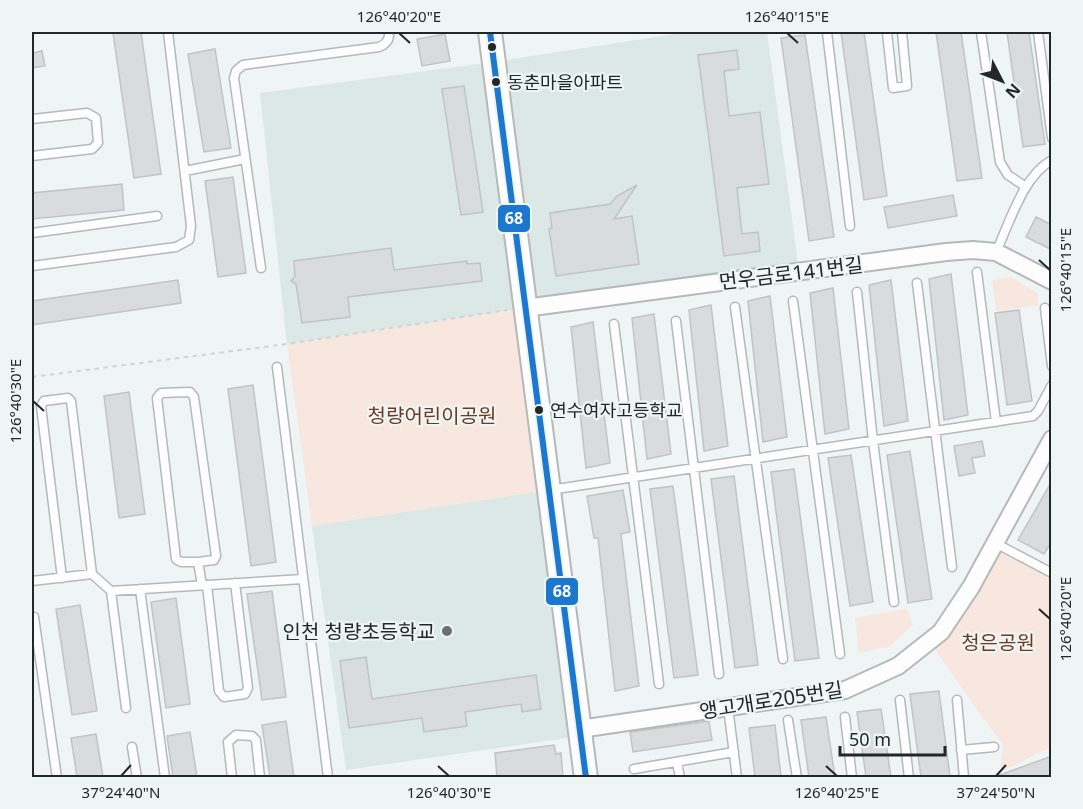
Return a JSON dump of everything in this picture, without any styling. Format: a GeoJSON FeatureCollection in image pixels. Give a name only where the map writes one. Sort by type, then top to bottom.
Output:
{"type":"FeatureCollection","features":[{"type":"Feature","properties":{"kind":"main road"},"geometry":{"type":"LineString","coordinates":[[490,32],[586,777]]}},
{"type":"Feature","properties":{"kind":"street","name":"먼우금로141번길"},"geometry":{"type":"LineString","coordinates":[[525,308],[946,252],[996,252],[1052,281]]}},
{"type":"Feature","properties":{"kind":"street","name":"앵고개로205번길"},"geometry":{"type":"LineString","coordinates":[[580,729],[845,690],[898,666],[941,632],[972,586],[1052,439]]}},
{"type":"Feature","properties":{"kind":"lane"},"geometry":{"type":"LineString","coordinates":[[32,266],[176,247],[189,240],[191,226],[168,32]]}},
{"type":"Feature","properties":{"kind":"lane"},"geometry":{"type":"LineString","coordinates":[[261,268],[234,78],[236,71],[243,65],[379,48],[385,44],[389,32]]}},
{"type":"Feature","properties":{"kind":"lane"},"geometry":{"type":"LineString","coordinates":[[827,32],[850,226]]}},
{"type":"Feature","properties":{"kind":"lane"},"geometry":{"type":"LineString","coordinates":[[887,32],[892,88],[907,86],[902,32]]}},
{"type":"Feature","properties":{"kind":"lane"},"geometry":{"type":"LineString","coordinates":[[981,32],[1000,162],[1008,175],[1026,187]]}},
{"type":"Feature","properties":{"kind":"lane"},"geometry":{"type":"LineString","coordinates":[[1038,32],[1052,138]]}},
{"type":"Feature","properties":{"kind":"lane"},"geometry":{"type":"LineString","coordinates":[[32,119],[87,113],[96,118],[98,143],[92,149],[32,156]]}},
{"type":"Feature","properties":{"kind":"lane"},"geometry":{"type":"LineString","coordinates":[[185,171],[245,159]]}},
{"type":"Feature","properties":{"kind":"lane"},"geometry":{"type":"LineString","coordinates":[[996,252],[1026,187],[1036,171],[1052,160]]}},
{"type":"Feature","properties":{"kind":"lane"},"geometry":{"type":"LineString","coordinates":[[32,233],[157,216]]}},
{"type":"Feature","properties":{"kind":"lane"},"geometry":{"type":"LineString","coordinates":[[977,272],[996,422]]}},
{"type":"Feature","properties":{"kind":"lane"},"geometry":{"type":"LineString","coordinates":[[917,283],[952,567]]}},
{"type":"Feature","properties":{"kind":"lane"},"geometry":{"type":"LineString","coordinates":[[856,292],[894,602]]}},
{"type":"Feature","properties":{"kind":"lane"},"geometry":{"type":"LineString","coordinates":[[793,301],[840,654]]}},
{"type":"Feature","properties":{"kind":"lane"},"geometry":{"type":"LineString","coordinates":[[735,307],[783,659]]}},
{"type":"Feature","properties":{"kind":"lane"},"geometry":{"type":"LineString","coordinates":[[1045,308],[1052,366]]}},
{"type":"Feature","properties":{"kind":"lane"},"geometry":{"type":"LineString","coordinates":[[676,321],[719,674]]}},
{"type":"Feature","properties":{"kind":"lane"},"geometry":{"type":"LineString","coordinates":[[614,324],[659,684]]}},
{"type":"Feature","properties":{"kind":"lane"},"geometry":{"type":"LineString","coordinates":[[276,367],[328,777]]}},
{"type":"Feature","properties":{"kind":"lane"},"geometry":{"type":"LineString","coordinates":[[549,490],[1033,416],[1052,386]]}},
{"type":"Feature","properties":{"kind":"lane"},"geometry":{"type":"LineString","coordinates":[[190,392],[194,397],[216,556],[214,560],[198,562],[181,562],[176,559],[157,398],[161,393],[190,392]]}},
{"type":"Feature","properties":{"kind":"lane"},"geometry":{"type":"LineString","coordinates":[[62,578],[41,406],[44,401],[68,398],[71,401],[92,574],[111,591],[126,708]]}},
{"type":"Feature","properties":{"kind":"lane"},"geometry":{"type":"LineString","coordinates":[[995,543],[1052,573]]}},
{"type":"Feature","properties":{"kind":"lane"},"geometry":{"type":"LineString","coordinates":[[198,562],[205,585],[219,691],[224,697],[245,694],[248,688],[235,583]]}},
{"type":"Feature","properties":{"kind":"lane"},"geometry":{"type":"LineString","coordinates":[[32,581],[92,574]]}},
{"type":"Feature","properties":{"kind":"lane"},"geometry":{"type":"LineString","coordinates":[[111,591],[303,579]]}},
{"type":"Feature","properties":{"kind":"lane"},"geometry":{"type":"LineString","coordinates":[[140,589],[165,777]]}},
{"type":"Feature","properties":{"kind":"lane"},"geometry":{"type":"LineString","coordinates":[[34,617],[57,777]]}},
{"type":"Feature","properties":{"kind":"lane"},"geometry":{"type":"LineString","coordinates":[[900,700],[909,777]]}},
{"type":"Feature","properties":{"kind":"lane"},"geometry":{"type":"LineString","coordinates":[[957,700],[964,777]]}},
{"type":"Feature","properties":{"kind":"lane"},"geometry":{"type":"LineString","coordinates":[[728,707],[737,777]]}},
{"type":"Feature","properties":{"kind":"lane"},"geometry":{"type":"LineString","coordinates":[[845,717],[852,777]]}},
{"type":"Feature","properties":{"kind":"lane"},"geometry":{"type":"LineString","coordinates":[[788,720],[797,777]]}},
{"type":"Feature","properties":{"kind":"lane"},"geometry":{"type":"LineString","coordinates":[[232,777],[228,742],[236,735],[252,736],[255,740],[260,777]]}},
{"type":"Feature","properties":{"kind":"lane"},"geometry":{"type":"LineString","coordinates":[[132,747],[137,777]]}},
{"type":"Feature","properties":{"kind":"lane"},"geometry":{"type":"LineString","coordinates":[[962,750],[994,747]]}},
{"type":"Feature","properties":{"kind":"lane"},"geometry":{"type":"LineString","coordinates":[[634,769],[734,752]]}},
{"type":"Feature","properties":{"kind":"lane"},"geometry":{"type":"LineString","coordinates":[[677,762],[680,777]]}},
{"type":"Feature","properties":{"kind":"path"},"geometry":{"type":"LineString","coordinates":[[32,377],[287,344],[525,308]]}},
{"type":"Feature","properties":{"kind":"shaded area"},"geometry":{"type":"Polygon","coordinates":[[[688,32],[767,32],[799,271],[525,308],[287,344],[260,93],[494,62],[688,32]]]}},
{"type":"Feature","properties":{"kind":"shaded area","name":"인천 청량초등학교"},"geometry":{"type":"Polygon","coordinates":[[[549,490],[581,736],[346,770],[312,526],[549,490]]]}},
{"type":"Feature","properties":{"kind":"green space"},"geometry":{"type":"Polygon","coordinates":[[[1011,277],[1037,293],[1038,305],[996,311],[992,280],[1011,277]]]}},
{"type":"Feature","properties":{"kind":"green space","name":"청량어린이공원"},"geometry":{"type":"Polygon","coordinates":[[[525,308],[549,490],[312,526],[287,344],[525,308]]]}},
{"type":"Feature","properties":{"kind":"green space","name":"청은공원"},"geometry":{"type":"Polygon","coordinates":[[[995,543],[1051,573],[1051,747],[1000,772],[1003,744],[929,641],[995,543]]]}},
{"type":"Feature","properties":{"kind":"green space"},"geometry":{"type":"Polygon","coordinates":[[[907,609],[913,625],[890,646],[859,653],[855,618],[907,609]]]}},
{"type":"Feature","properties":{"kind":"building"},"geometry":{"type":"Polygon","coordinates":[[[141,32],[161,174],[134,178],[113,33],[141,32]]]}},
{"type":"Feature","properties":{"kind":"building"},"geometry":{"type":"Polygon","coordinates":[[[841,32],[864,32],[887,196],[864,200],[841,32]]]}},
{"type":"Feature","properties":{"kind":"building"},"geometry":{"type":"Polygon","coordinates":[[[936,32],[961,32],[982,178],[957,181],[936,32]]]}},
{"type":"Feature","properties":{"kind":"building"},"geometry":{"type":"Polygon","coordinates":[[[1007,32],[1029,32],[1045,144],[1023,147],[1007,32]]]}},
{"type":"Feature","properties":{"kind":"building"},"geometry":{"type":"Polygon","coordinates":[[[445,34],[450,61],[422,66],[417,39],[445,34]]]}},
{"type":"Feature","properties":{"kind":"building"},"geometry":{"type":"Polygon","coordinates":[[[805,35],[834,237],[809,241],[781,38],[805,35]]]}},
{"type":"Feature","properties":{"kind":"building"},"geometry":{"type":"Polygon","coordinates":[[[215,49],[231,148],[204,152],[188,54],[215,49]]]}},
{"type":"Feature","properties":{"kind":"building"},"geometry":{"type":"Polygon","coordinates":[[[737,50],[739,69],[724,71],[729,116],[760,112],[769,184],[737,188],[742,234],[758,232],[760,251],[724,256],[698,55],[737,50]]]}},
{"type":"Feature","properties":{"kind":"building"},"geometry":{"type":"Polygon","coordinates":[[[42,51],[45,66],[32,68],[32,53],[42,51]]]}},
{"type":"Feature","properties":{"kind":"building"},"geometry":{"type":"Polygon","coordinates":[[[464,86],[483,212],[461,215],[442,89],[464,86]]]}},
{"type":"Feature","properties":{"kind":"building"},"geometry":{"type":"Polygon","coordinates":[[[233,177],[246,273],[218,277],[205,181],[233,177]]]}},
{"type":"Feature","properties":{"kind":"building"},"geometry":{"type":"Polygon","coordinates":[[[122,184],[124,210],[32,219],[32,193],[122,184]]]}},
{"type":"Feature","properties":{"kind":"building"},"geometry":{"type":"Polygon","coordinates":[[[637,185],[614,219],[632,216],[639,264],[556,276],[549,229],[552,228],[550,213],[610,204],[617,196],[637,185]]]}},
{"type":"Feature","properties":{"kind":"building"},"geometry":{"type":"Polygon","coordinates":[[[953,195],[957,216],[888,228],[884,207],[953,195]]]}},
{"type":"Feature","properties":{"kind":"building"},"geometry":{"type":"Polygon","coordinates":[[[1036,217],[1052,225],[1052,250],[1026,237],[1036,217]]]}},
{"type":"Feature","properties":{"kind":"building"},"geometry":{"type":"Polygon","coordinates":[[[391,248],[394,270],[467,261],[467,264],[480,263],[482,281],[348,297],[350,317],[302,323],[296,284],[291,281],[295,276],[294,261],[391,248]]]}},
{"type":"Feature","properties":{"kind":"building"},"geometry":{"type":"Polygon","coordinates":[[[951,274],[968,415],[944,420],[929,279],[951,274]]]}},
{"type":"Feature","properties":{"kind":"building"},"geometry":{"type":"Polygon","coordinates":[[[178,280],[181,303],[32,325],[32,301],[178,280]]]}},
{"type":"Feature","properties":{"kind":"building"},"geometry":{"type":"Polygon","coordinates":[[[891,280],[908,421],[884,426],[869,285],[891,280]]]}},
{"type":"Feature","properties":{"kind":"building"},"geometry":{"type":"Polygon","coordinates":[[[833,288],[849,429],[825,434],[810,293],[833,288]]]}},
{"type":"Feature","properties":{"kind":"building"},"geometry":{"type":"Polygon","coordinates":[[[770,296],[787,437],[763,442],[748,301],[770,296]]]}},
{"type":"Feature","properties":{"kind":"building"},"geometry":{"type":"Polygon","coordinates":[[[711,305],[728,446],[704,451],[689,310],[711,305]]]}},
{"type":"Feature","properties":{"kind":"building"},"geometry":{"type":"Polygon","coordinates":[[[1019,310],[1032,401],[1007,405],[995,313],[1019,310]]]}},
{"type":"Feature","properties":{"kind":"building"},"geometry":{"type":"Polygon","coordinates":[[[654,314],[671,454],[647,459],[632,318],[654,314]]]}},
{"type":"Feature","properties":{"kind":"building"},"geometry":{"type":"Polygon","coordinates":[[[593,322],[610,463],[586,468],[571,327],[593,322]]]}},
{"type":"Feature","properties":{"kind":"building"},"geometry":{"type":"Polygon","coordinates":[[[253,385],[276,562],[251,566],[228,389],[253,385]]]}},
{"type":"Feature","properties":{"kind":"building"},"geometry":{"type":"Polygon","coordinates":[[[129,392],[145,514],[119,518],[104,396],[129,392]]]}},
{"type":"Feature","properties":{"kind":"building"},"geometry":{"type":"Polygon","coordinates":[[[982,441],[985,456],[972,458],[975,473],[959,476],[954,446],[982,441]]]}},
{"type":"Feature","properties":{"kind":"building"},"geometry":{"type":"Polygon","coordinates":[[[910,451],[932,599],[908,603],[887,455],[910,451]]]}},
{"type":"Feature","properties":{"kind":"building"},"geometry":{"type":"Polygon","coordinates":[[[851,455],[873,602],[850,606],[828,458],[851,455]]]}},
{"type":"Feature","properties":{"kind":"building"},"geometry":{"type":"Polygon","coordinates":[[[794,469],[819,658],[795,661],[771,472],[794,469]]]}},
{"type":"Feature","properties":{"kind":"building"},"geometry":{"type":"Polygon","coordinates":[[[734,476],[758,665],[735,668],[711,479],[734,476]]]}},
{"type":"Feature","properties":{"kind":"building"},"geometry":{"type":"Polygon","coordinates":[[[1052,481],[1052,541],[1044,554],[1018,540],[1052,481]]]}},
{"type":"Feature","properties":{"kind":"building"},"geometry":{"type":"Polygon","coordinates":[[[673,486],[698,675],[674,678],[650,489],[673,486]]]}},
{"type":"Feature","properties":{"kind":"building"},"geometry":{"type":"Polygon","coordinates":[[[623,490],[630,532],[621,534],[639,686],[615,691],[598,538],[594,538],[587,496],[623,490]]]}},
{"type":"Feature","properties":{"kind":"building"},"geometry":{"type":"Polygon","coordinates":[[[272,591],[286,697],[262,700],[247,594],[272,591]]]}},
{"type":"Feature","properties":{"kind":"building"},"geometry":{"type":"Polygon","coordinates":[[[176,598],[190,704],[166,708],[151,602],[176,598]]]}},
{"type":"Feature","properties":{"kind":"building"},"geometry":{"type":"Polygon","coordinates":[[[80,605],[97,711],[72,715],[56,609],[80,605]]]}},
{"type":"Feature","properties":{"kind":"building"},"geometry":{"type":"Polygon","coordinates":[[[366,657],[372,699],[536,675],[541,709],[522,712],[521,704],[465,712],[467,726],[424,732],[422,718],[349,728],[340,661],[366,657]]]}},
{"type":"Feature","properties":{"kind":"building"},"geometry":{"type":"Polygon","coordinates":[[[939,691],[950,777],[921,777],[910,694],[939,691]]]}},
{"type":"Feature","properties":{"kind":"building"},"geometry":{"type":"Polygon","coordinates":[[[881,709],[891,777],[866,777],[857,712],[881,709]]]}},
{"type":"Feature","properties":{"kind":"building"},"geometry":{"type":"Polygon","coordinates":[[[826,717],[835,777],[809,777],[801,720],[826,717]]]}},
{"type":"Feature","properties":{"kind":"building"},"geometry":{"type":"Polygon","coordinates":[[[286,721],[294,777],[270,777],[262,725],[286,721]]]}},
{"type":"Feature","properties":{"kind":"building"},"geometry":{"type":"Polygon","coordinates":[[[709,721],[712,740],[633,752],[630,732],[709,721]]]}},
{"type":"Feature","properties":{"kind":"building"},"geometry":{"type":"Polygon","coordinates":[[[775,725],[781,777],[755,777],[749,728],[775,725]]]}},
{"type":"Feature","properties":{"kind":"building"},"geometry":{"type":"Polygon","coordinates":[[[190,732],[197,777],[173,777],[167,736],[190,732]]]}},
{"type":"Feature","properties":{"kind":"building"},"geometry":{"type":"Polygon","coordinates":[[[96,734],[103,777],[77,777],[71,738],[96,734]]]}},
{"type":"Feature","properties":{"kind":"building"},"geometry":{"type":"Polygon","coordinates":[[[554,745],[556,754],[561,753],[563,777],[497,777],[495,753],[554,745]]]}},
{"type":"Feature","properties":{"kind":"building"},"geometry":{"type":"Polygon","coordinates":[[[1052,756],[1052,777],[997,777],[997,776],[1052,756]]]}},
{"type":"Feature","properties":{"kind":"transit line","name":"68"},"geometry":{"type":"LineString","coordinates":[[490,32],[586,778]]}},
{"type":"Feature","properties":{"kind":"place","name":"동춘마을아파트"},"geometry":{"type":"Point","coordinates":[496,82]}},
{"type":"Feature","properties":{"kind":"place","name":"연수여자고등학교"},"geometry":{"type":"Point","coordinates":[539,410]}},
{"type":"Feature","properties":{"kind":"place","name":"인천 청량초등학교"},"geometry":{"type":"Point","coordinates":[447,631]}}]}
